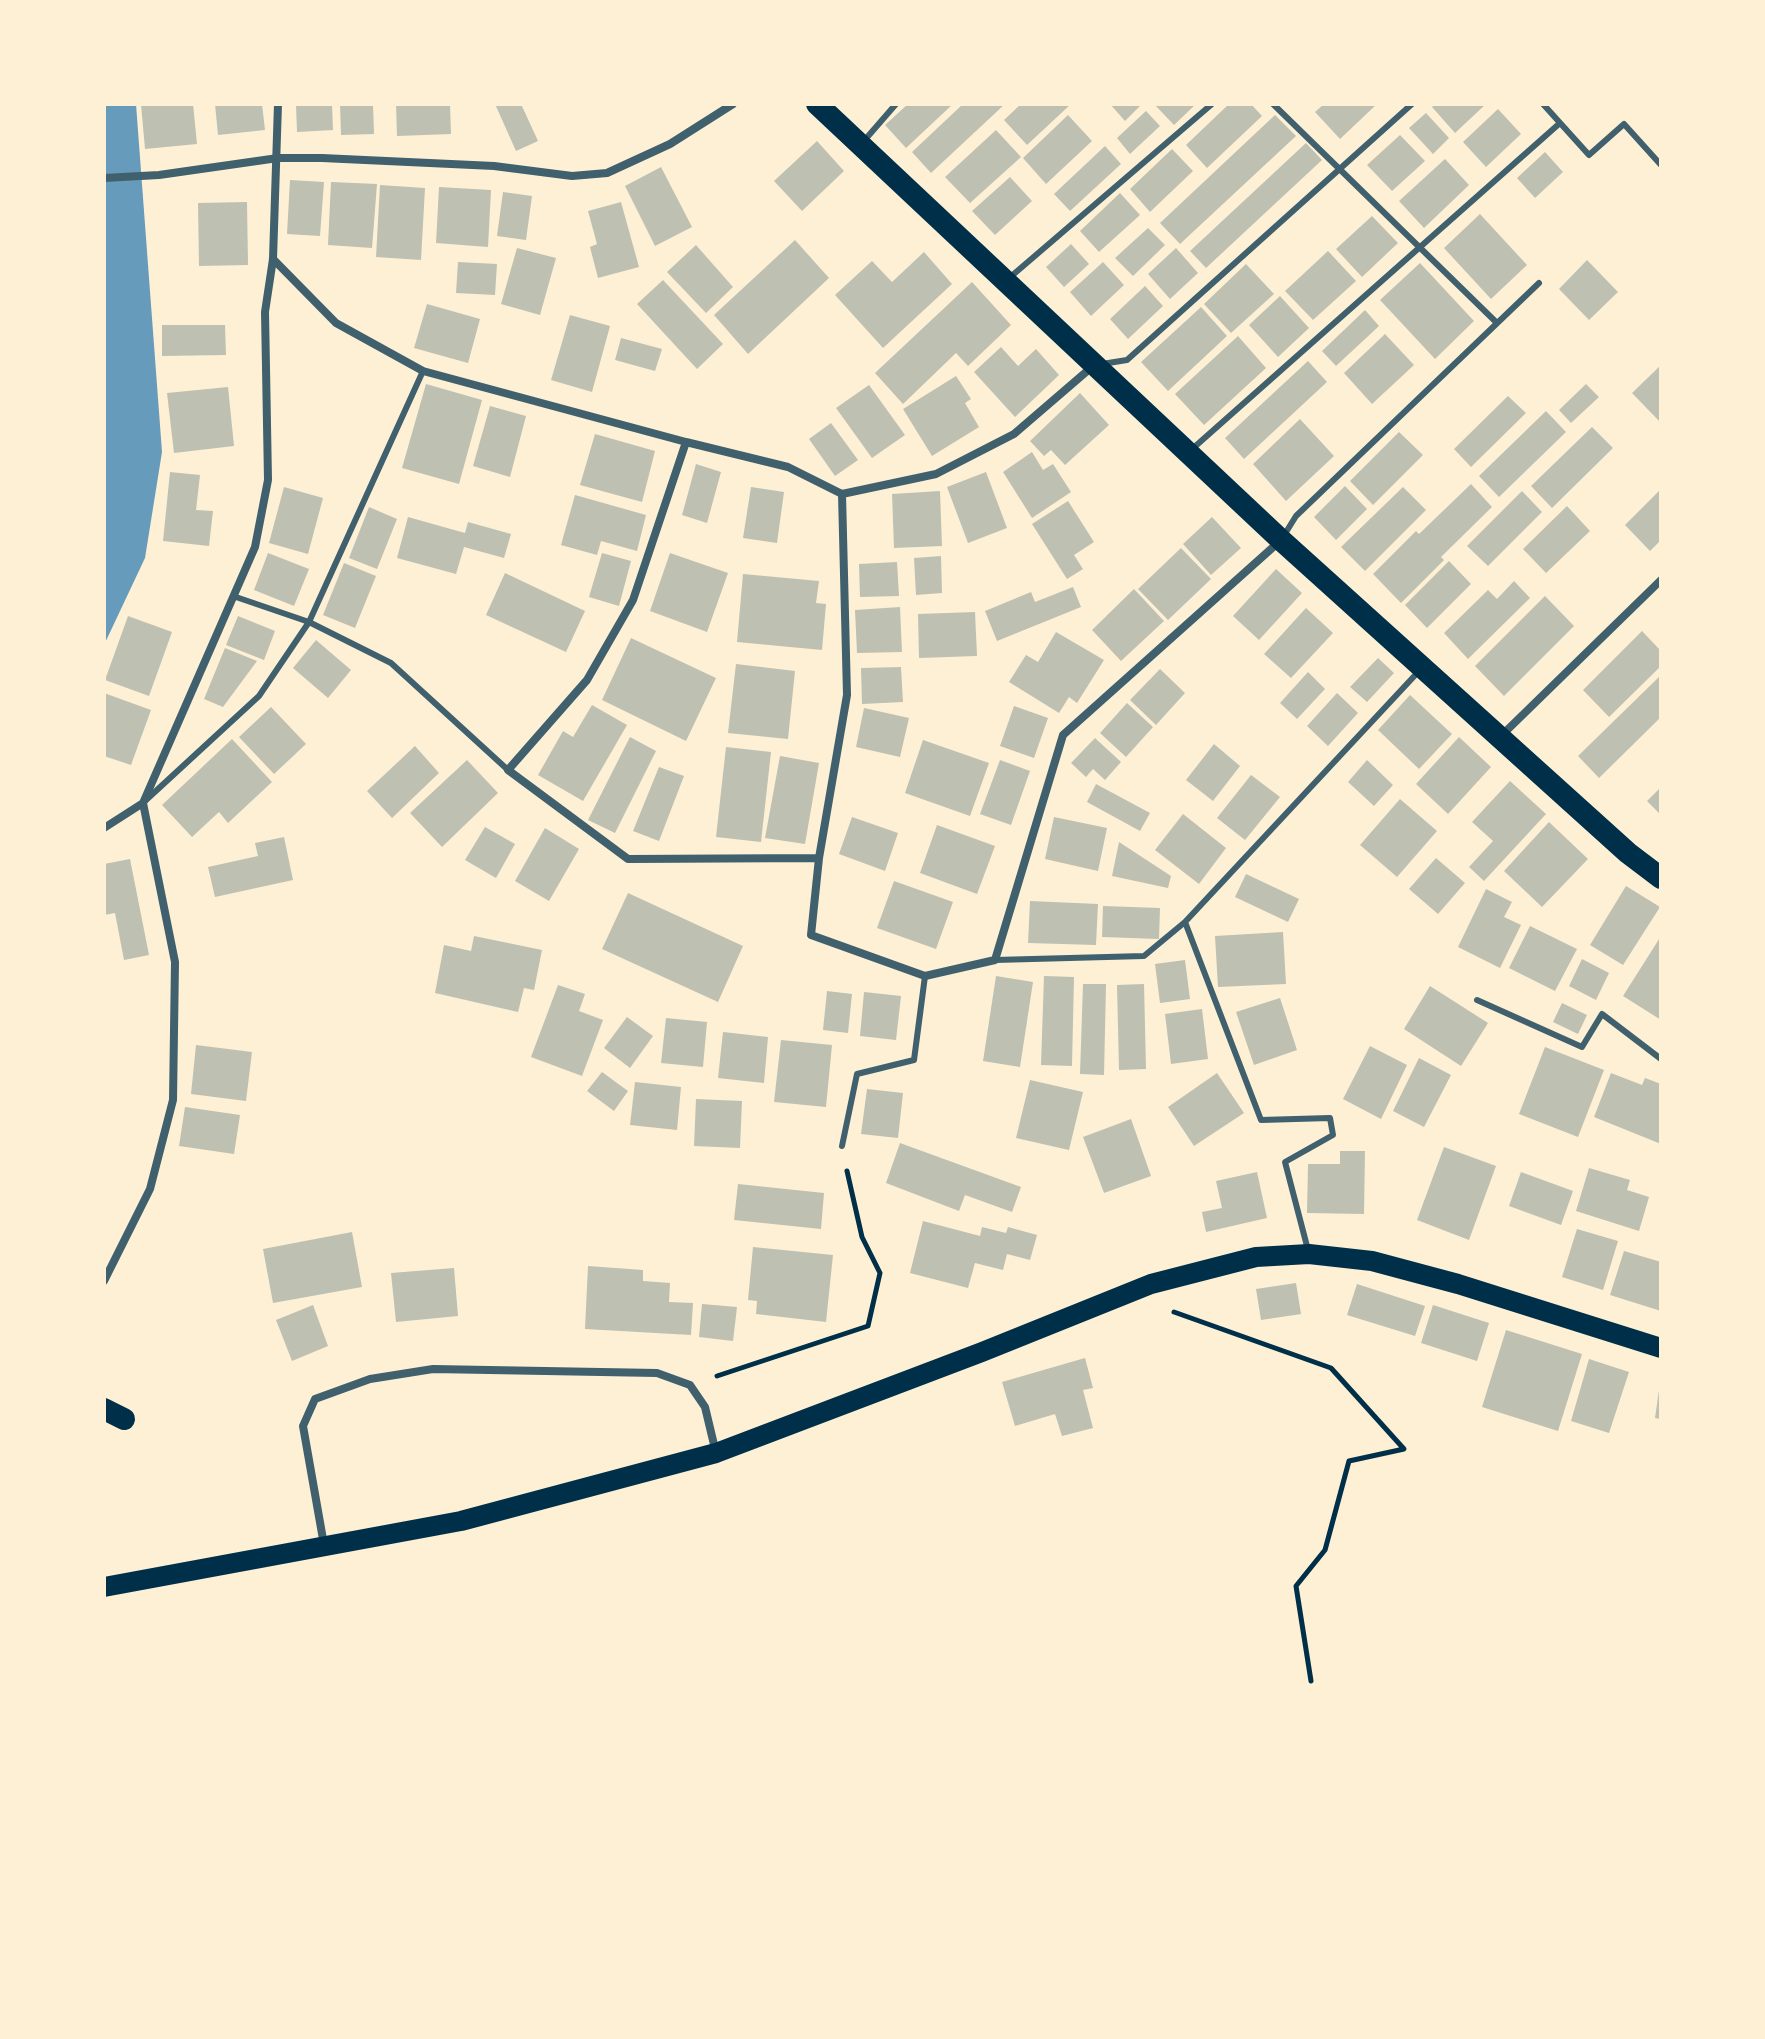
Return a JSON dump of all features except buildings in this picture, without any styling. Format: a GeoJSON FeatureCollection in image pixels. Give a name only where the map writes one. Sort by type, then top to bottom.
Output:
{"type":"FeatureCollection","features":[{"type":"Feature","properties":{"kind":"highway"},"geometry":{"type":"LineString","coordinates":[[817,104],[1281,540],[1628,853],[1661,878]]}},
{"type":"Feature","properties":{"kind":"main road"},"geometry":{"type":"LineString","coordinates":[[104,1587],[461,1521],[716,1453],[1151,1284],[1256,1257],[1309,1254],[1372,1261],[1458,1284],[1661,1348]]}},
{"type":"Feature","properties":{"kind":"street"},"geometry":{"type":"LineString","coordinates":[[104,828],[143,803],[255,547],[268,480],[265,312],[273,259],[278,104]]}},
{"type":"Feature","properties":{"kind":"street"},"geometry":{"type":"LineString","coordinates":[[104,178],[159,175],[278,158],[494,166],[572,176],[607,173],[670,144],[733,104]]}},
{"type":"Feature","properties":{"kind":"street"},"geometry":{"type":"LineString","coordinates":[[273,259],[336,323],[423,371],[788,467],[842,494],[936,474],[1014,434],[1094,365]]}},
{"type":"Feature","properties":{"kind":"street"},"geometry":{"type":"LineString","coordinates":[[686,442],[633,600],[587,680],[508,770],[628,859],[819,858]]}},
{"type":"Feature","properties":{"kind":"street"},"geometry":{"type":"LineString","coordinates":[[842,494],[847,695],[819,858],[811,935],[925,976],[995,960],[1063,735],[1281,540]]}},
{"type":"Feature","properties":{"kind":"street"},"geometry":{"type":"LineString","coordinates":[[1500,736],[1661,580]]}},
{"type":"Feature","properties":{"kind":"street"},"geometry":{"type":"LineString","coordinates":[[104,1281],[150,1189],[173,1100],[175,962],[143,803]]}},
{"type":"Feature","properties":{"kind":"street"},"geometry":{"type":"LineString","coordinates":[[324,1546],[303,1426],[315,1399],[370,1379],[433,1369],[657,1373],[690,1385],[705,1407],[716,1453]]}},
{"type":"Feature","properties":{"kind":"lane"},"geometry":{"type":"LineString","coordinates":[[861,145],[896,104]]}},
{"type":"Feature","properties":{"kind":"lane"},"geometry":{"type":"LineString","coordinates":[[1005,281],[1212,104]]}},
{"type":"Feature","properties":{"kind":"lane"},"geometry":{"type":"LineString","coordinates":[[1273,104],[1497,323]]}},
{"type":"Feature","properties":{"kind":"lane"},"geometry":{"type":"LineString","coordinates":[[1094,365],[1127,360],[1412,104]]}},
{"type":"Feature","properties":{"kind":"lane"},"geometry":{"type":"LineString","coordinates":[[1543,104],[1589,155],[1624,124],[1661,165]]}},
{"type":"Feature","properties":{"kind":"lane"},"geometry":{"type":"LineString","coordinates":[[1188,453],[1560,123]]}},
{"type":"Feature","properties":{"kind":"lane"},"geometry":{"type":"LineString","coordinates":[[1281,540],[1296,516],[1539,283]]}},
{"type":"Feature","properties":{"kind":"lane"},"geometry":{"type":"LineString","coordinates":[[143,803],[259,696],[309,622],[423,371]]}},
{"type":"Feature","properties":{"kind":"lane"},"geometry":{"type":"LineString","coordinates":[[233,596],[309,622],[391,663],[508,770]]}},
{"type":"Feature","properties":{"kind":"lane"},"geometry":{"type":"LineString","coordinates":[[995,960],[1144,956],[1185,922],[1423,667]]}},
{"type":"Feature","properties":{"kind":"lane"},"geometry":{"type":"LineString","coordinates":[[1185,922],[1261,1120],[1330,1118],[1333,1135],[1285,1162],[1309,1254]]}},
{"type":"Feature","properties":{"kind":"lane"},"geometry":{"type":"LineString","coordinates":[[842,1146],[857,1074],[914,1060],[925,976]]}},
{"type":"Feature","properties":{"kind":"lane"},"geometry":{"type":"LineString","coordinates":[[1477,1000],[1582,1047],[1602,1014],[1661,1059]]}},
{"type":"Feature","properties":{"kind":"path"},"geometry":{"type":"LineString","coordinates":[[690,1385],[868,1326],[880,1273],[862,1237],[842,1146]]}},
{"type":"Feature","properties":{"kind":"path"},"geometry":{"type":"LineString","coordinates":[[1151,1284],[1170,1311],[1331,1368],[1404,1449],[1349,1461],[1325,1550],[1296,1586],[1311,1681]]}},
{"type":"Feature","properties":{"kind":"water"},"geometry":{"type":"Polygon","coordinates":[[[104,104],[136,104],[162,452],[145,558],[104,645],[104,104]]]}}]}
